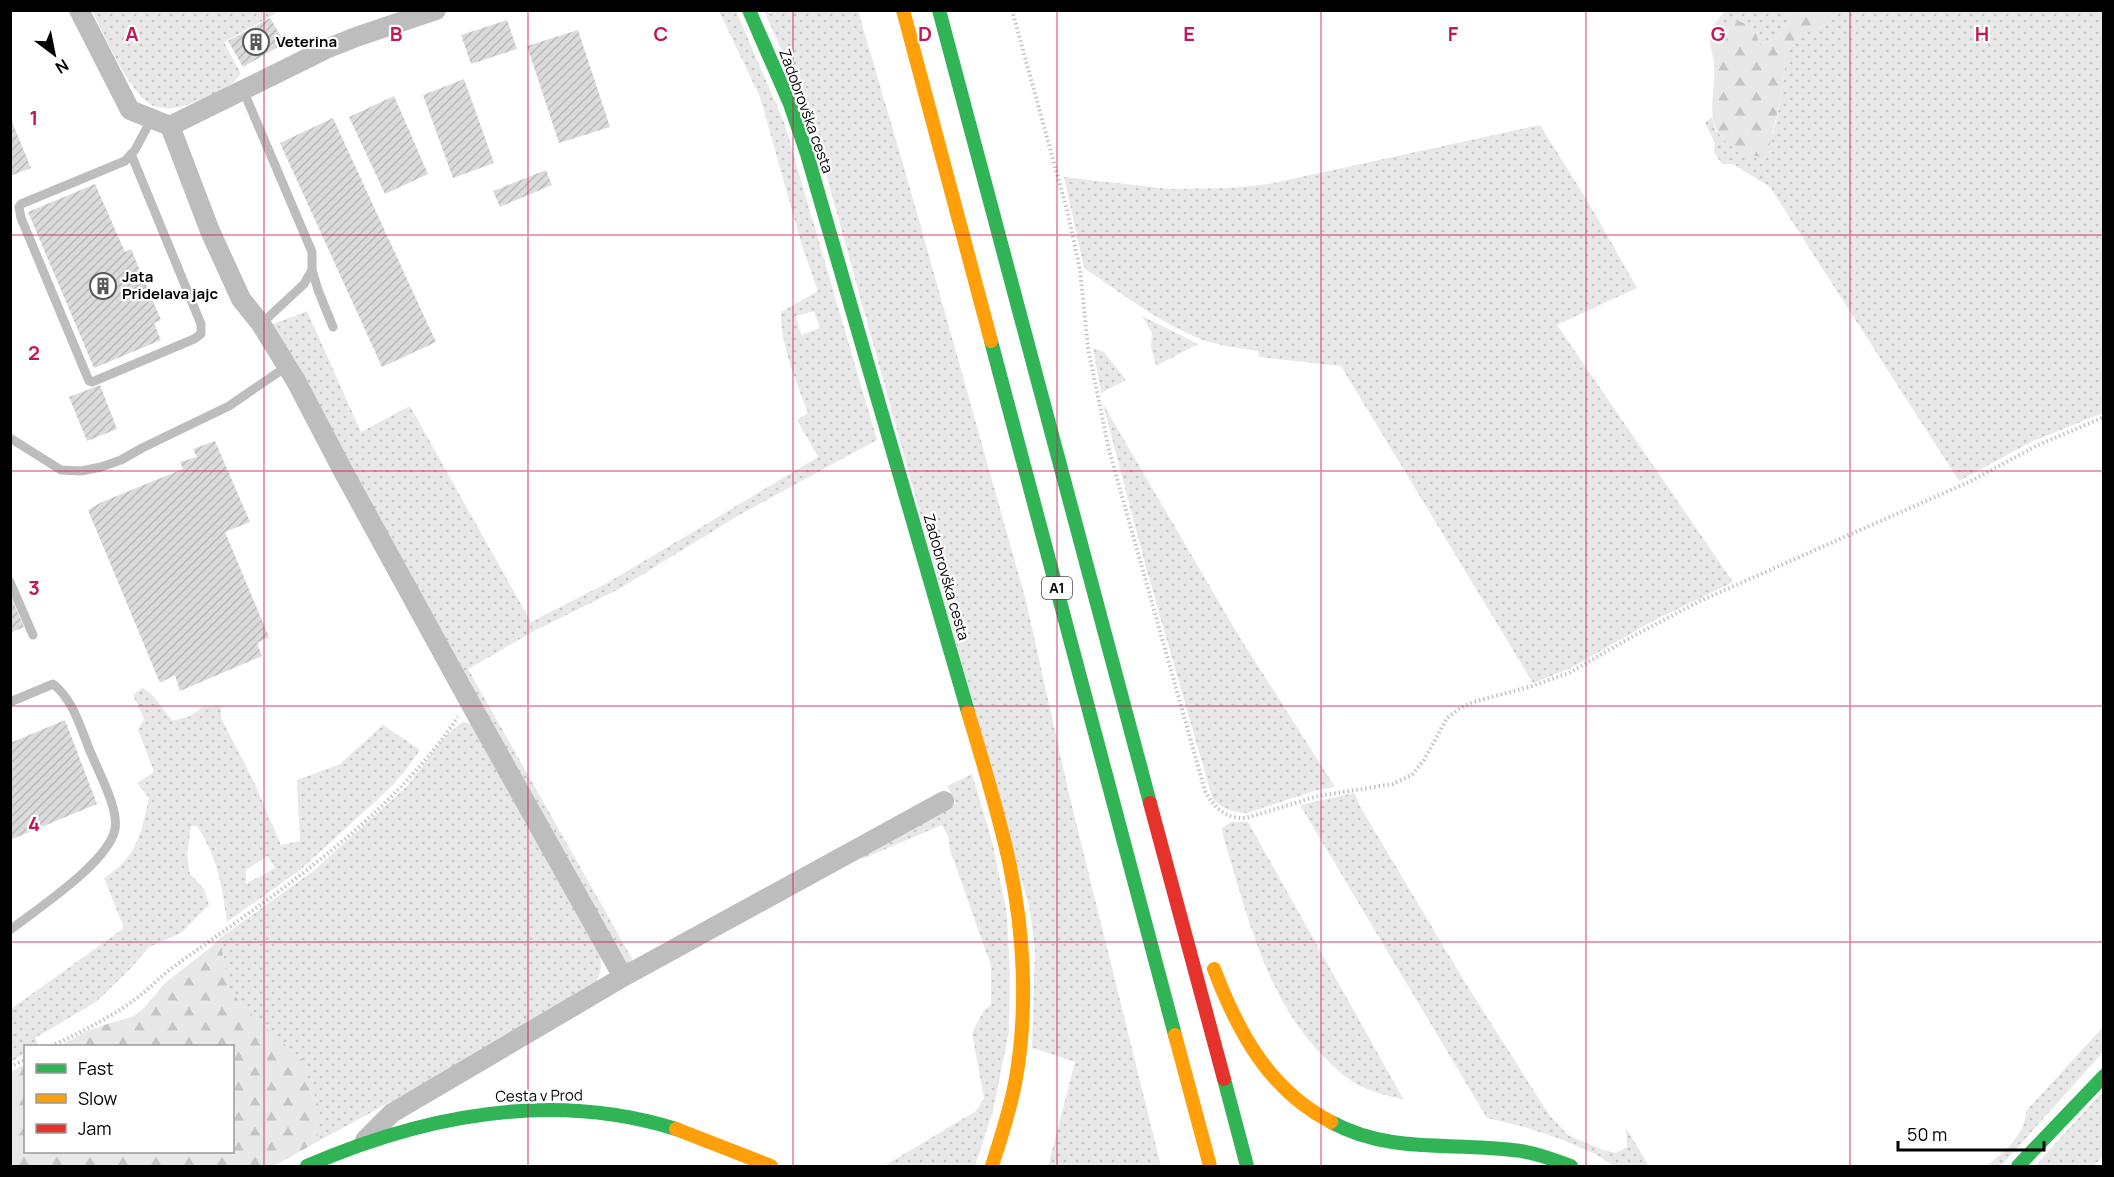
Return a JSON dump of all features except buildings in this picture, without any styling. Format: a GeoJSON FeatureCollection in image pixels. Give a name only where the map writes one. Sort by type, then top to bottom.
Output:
{"type":"FeatureCollection","features":[{"type":"Feature","properties":{"kind":"main road","name":"Zadobrovška cesta"},"geometry":{"type":"LineString","coordinates":[[749,10],[790,104],[807,154],[1010,865],[1018,913],[1021,957],[1018,1067],[992,1167]]}},
{"type":"Feature","properties":{"kind":"main road","name":"A1"},"geometry":{"type":"LineString","coordinates":[[903,10],[1210,1167]]}},
{"type":"Feature","properties":{"kind":"main road","name":"A1"},"geometry":{"type":"LineString","coordinates":[[939,10],[1247,1167]]}},
{"type":"Feature","properties":{"kind":"main road"},"geometry":{"type":"LineString","coordinates":[[1163,848],[1190,896]]}},
{"type":"Feature","properties":{"kind":"main road"},"geometry":{"type":"LineString","coordinates":[[1211,959],[1232,1015],[1256,1056],[1283,1088],[1312,1113],[1349,1132],[1372,1140],[1419,1146],[1512,1149],[1534,1153],[1571,1167]]}},
{"type":"Feature","properties":{"kind":"main road"},"geometry":{"type":"LineString","coordinates":[[2018,1167],[2103,1076]]}},
{"type":"Feature","properties":{"kind":"main road","name":"Cesta v Prod"},"geometry":{"type":"LineString","coordinates":[[307,1167],[360,1144],[414,1127],[461,1117],[521,1110],[579,1110],[631,1118],[694,1135],[771,1167]]}},
{"type":"Feature","properties":{"kind":"street"},"geometry":{"type":"LineString","coordinates":[[79,10],[130,110],[161,122],[243,90],[326,49],[436,10]]}},
{"type":"Feature","properties":{"kind":"street"},"geometry":{"type":"LineString","coordinates":[[161,122],[241,299],[261,324],[296,381],[469,701],[623,977]]}},
{"type":"Feature","properties":{"kind":"street"},"geometry":{"type":"LineString","coordinates":[[360,1144],[392,1113],[623,977],[944,801]]}},
{"type":"Feature","properties":{"kind":"lane"},"geometry":{"type":"LineString","coordinates":[[243,90],[312,252],[312,270],[333,327]]}},
{"type":"Feature","properties":{"kind":"lane"},"geometry":{"type":"LineString","coordinates":[[131,154],[201,324],[201,334],[92,382],[89,381],[18,207],[125,161],[131,154],[161,122]]}},
{"type":"Feature","properties":{"kind":"lane"},"geometry":{"type":"LineString","coordinates":[[261,324],[303,284],[312,270]]}},
{"type":"Feature","properties":{"kind":"lane"},"geometry":{"type":"LineString","coordinates":[[10,438],[61,470],[81,471],[101,467],[121,460],[229,406],[286,367]]}},
{"type":"Feature","properties":{"kind":"lane"},"geometry":{"type":"LineString","coordinates":[[10,582],[33,635]]}},
{"type":"Feature","properties":{"kind":"lane"},"geometry":{"type":"LineString","coordinates":[[10,702],[53,684],[63,691],[114,810],[116,829],[109,845],[91,867],[10,930]]}},
{"type":"Feature","properties":{"kind":"path"},"geometry":{"type":"LineString","coordinates":[[1012,10],[1068,214],[1080,270],[1088,348],[1109,450],[1206,791],[1213,805],[1234,818],[1246,818],[1318,796],[1393,784],[1412,775],[1424,760],[1447,718],[1459,709],[1473,702],[1569,673],[1700,601],[1971,481],[2038,445],[2103,417]]}},
{"type":"Feature","properties":{"kind":"path"},"geometry":{"type":"LineString","coordinates":[[55,1045],[118,1011],[139,996],[159,977],[298,878],[415,773],[469,701]]}},
{"type":"Feature","properties":{"kind":"path"},"geometry":{"type":"LineString","coordinates":[[10,1067],[24,1060]]}},
{"type":"Feature","properties":{"kind":"green space"},"geometry":{"type":"Polygon","coordinates":[[[124,10],[125,12],[280,11],[224,42],[241,74],[231,84],[208,97],[169,108],[154,106],[136,91],[119,64],[92,11],[124,10]]]}},
{"type":"Feature","properties":{"kind":"green space"},"geometry":{"type":"Polygon","coordinates":[[[779,10],[858,11],[1026,601],[1069,794],[1161,1166],[1048,1166],[1075,1062],[1032,1048],[1035,947],[1029,906],[821,156],[801,93],[764,11],[769,13],[779,10]]]}},
{"type":"Feature","properties":{"kind":"green space"},"geometry":{"type":"Polygon","coordinates":[[[719,11],[736,11],[784,122],[877,440],[741,514],[617,590],[536,630],[468,669],[634,962],[624,964],[268,326],[307,311],[361,432],[410,406],[531,622],[609,582],[818,457],[797,420],[808,413],[786,350],[781,312],[818,291],[803,249],[760,97],[719,11]],[[814,311],[796,316],[801,335],[820,328],[814,311]]]}},
{"type":"Feature","properties":{"kind":"green space"},"geometry":{"type":"Polygon","coordinates":[[[1725,11],[1784,11],[1790,21],[1776,39],[1760,45],[1712,27],[1725,11]]]}},
{"type":"Feature","properties":{"kind":"green space"},"geometry":{"type":"Polygon","coordinates":[[[1784,11],[1838,11],[1829,22],[1820,28],[1801,34],[1787,52],[1781,98],[1767,155],[1751,155],[1736,149],[1717,132],[1712,111],[1714,64],[1710,42],[1712,27],[1739,21],[1754,28],[1760,45],[1776,39],[1790,21],[1784,11]]]}},
{"type":"Feature","properties":{"kind":"green space"},"geometry":{"type":"Polygon","coordinates":[[[1838,11],[2103,11],[2103,413],[2031,442],[1959,481],[1770,187],[1733,164],[1722,164],[1714,152],[1715,143],[1705,123],[1712,117],[1716,132],[1773,134],[1781,98],[1787,52],[1801,33],[1820,28],[1829,22],[1838,11]]]}},
{"type":"Feature","properties":{"kind":"green space"},"geometry":{"type":"Polygon","coordinates":[[[1540,125],[1590,205],[1637,288],[1557,325],[1733,582],[1651,622],[1571,668],[1533,683],[1341,366],[1259,357],[1258,351],[1203,340],[1156,317],[1127,298],[1084,268],[1064,177],[1169,189],[1230,188],[1269,184],[1540,125]]]}},
{"type":"Feature","properties":{"kind":"green space"},"geometry":{"type":"Polygon","coordinates":[[[1142,316],[1198,344],[1156,366],[1151,347],[1152,333],[1142,316]]]}},
{"type":"Feature","properties":{"kind":"green space"},"geometry":{"type":"Polygon","coordinates":[[[1093,348],[1104,352],[1126,380],[1101,393],[1093,348]]]}},
{"type":"Feature","properties":{"kind":"green space"},"geometry":{"type":"Polygon","coordinates":[[[1103,404],[1237,633],[1335,787],[1314,791],[1247,813],[1229,810],[1213,800],[1147,571],[1103,404]]]}},
{"type":"Feature","properties":{"kind":"green space"},"geometry":{"type":"Polygon","coordinates":[[[142,688],[155,698],[173,721],[190,716],[203,707],[221,706],[221,718],[255,784],[281,845],[300,841],[297,780],[340,764],[383,725],[420,750],[388,790],[300,870],[227,922],[221,884],[210,850],[197,826],[191,826],[187,856],[190,874],[204,889],[209,905],[181,933],[149,947],[96,1002],[35,1038],[38,1045],[24,1045],[24,1054],[11,1062],[11,1009],[124,928],[104,878],[129,856],[143,824],[149,798],[137,783],[154,772],[138,730],[144,719],[133,695],[142,688]],[[267,856],[246,870],[246,884],[275,868],[267,856]]]}},
{"type":"Feature","properties":{"kind":"green space"},"geometry":{"type":"Polygon","coordinates":[[[463,722],[471,724],[597,947],[601,960],[600,973],[596,982],[458,1065],[317,1142],[318,1107],[257,1020],[229,990],[220,938],[312,872],[404,789],[439,744],[463,722]]]}},
{"type":"Feature","properties":{"kind":"green space"},"geometry":{"type":"Polygon","coordinates":[[[972,774],[992,841],[1007,914],[1010,974],[1009,1031],[993,1111],[975,1166],[884,1166],[976,1111],[984,1098],[972,1033],[984,1010],[991,1005],[991,966],[950,850],[948,836],[942,825],[862,859],[859,855],[956,803],[947,786],[972,774]]]}},
{"type":"Feature","properties":{"kind":"green space"},"geometry":{"type":"Polygon","coordinates":[[[1354,793],[1466,984],[1550,1116],[1568,1135],[1616,1153],[1627,1147],[1626,1128],[1649,1166],[1614,1166],[1597,1155],[1563,1140],[1487,1118],[1300,805],[1354,793]]]}},
{"type":"Feature","properties":{"kind":"green space"},"geometry":{"type":"Polygon","coordinates":[[[1231,822],[1248,822],[1404,1100],[1370,1090],[1343,1075],[1304,1035],[1287,1009],[1260,954],[1223,836],[1222,828],[1231,822]]]}},
{"type":"Feature","properties":{"kind":"green space"},"geometry":{"type":"Polygon","coordinates":[[[220,938],[229,990],[257,1020],[302,1060],[319,1107],[317,1142],[274,1166],[11,1166],[11,1072],[24,1065],[24,1153],[234,1153],[234,1045],[61,1045],[87,1031],[132,1017],[143,1009],[165,983],[220,938]]]}},
{"type":"Feature","properties":{"kind":"green space"},"geometry":{"type":"Polygon","coordinates":[[[2103,1027],[2103,1052],[2001,1166],[1987,1166],[2018,1135],[2025,1120],[2026,1111],[2103,1027]]]}},
{"type":"Feature","properties":{"kind":"green space"},"geometry":{"type":"Polygon","coordinates":[[[2103,1091],[2103,1156],[2094,1166],[2035,1166],[2103,1091]]]}},
{"type":"Feature","properties":{"kind":"traffic: fast"},"geometry":{"type":"LineString","coordinates":[[749,10],[790,104],[807,154],[968,712]]}},
{"type":"Feature","properties":{"kind":"traffic: fast"},"geometry":{"type":"LineString","coordinates":[[939,10],[1150,803]]}},
{"type":"Feature","properties":{"kind":"traffic: fast"},"geometry":{"type":"LineString","coordinates":[[991,341],[1175,1035]]}},
{"type":"Feature","properties":{"kind":"traffic: fast"},"geometry":{"type":"LineString","coordinates":[[2018,1166],[2104,1076]]}},
{"type":"Feature","properties":{"kind":"traffic: fast"},"geometry":{"type":"LineString","coordinates":[[1224,1079],[1247,1166]]}},
{"type":"Feature","properties":{"kind":"traffic: fast"},"geometry":{"type":"LineString","coordinates":[[307,1166],[396,1133],[488,1114],[535,1110],[582,1111],[629,1117],[676,1129]]}},
{"type":"Feature","properties":{"kind":"traffic: fast"},"geometry":{"type":"LineString","coordinates":[[1331,1122],[1375,1139],[1421,1145],[1520,1151],[1571,1166]]}},
{"type":"Feature","properties":{"kind":"traffic: slow"},"geometry":{"type":"LineString","coordinates":[[903,10],[991,341]]}},
{"type":"Feature","properties":{"kind":"traffic: slow"},"geometry":{"type":"LineString","coordinates":[[968,712],[1010,866],[1019,918],[1023,972],[1022,1025],[1016,1078],[1009,1111],[992,1166]]}},
{"type":"Feature","properties":{"kind":"traffic: slow"},"geometry":{"type":"LineString","coordinates":[[1214,969],[1234,1015],[1258,1057],[1290,1093],[1309,1109],[1331,1122]]}},
{"type":"Feature","properties":{"kind":"traffic: slow"},"geometry":{"type":"LineString","coordinates":[[1175,1035],[1210,1166]]}},
{"type":"Feature","properties":{"kind":"traffic: slow"},"geometry":{"type":"LineString","coordinates":[[676,1129],[771,1166]]}},
{"type":"Feature","properties":{"kind":"traffic: jam"},"geometry":{"type":"LineString","coordinates":[[1150,803],[1224,1079]]}},
{"type":"Feature","properties":{"kind":"place","name":"Veterina"},"geometry":{"type":"Point","coordinates":[256,42]}},
{"type":"Feature","properties":{"kind":"place","name":"Jata Pridelava jajc"},"geometry":{"type":"Point","coordinates":[103,286]}}]}
